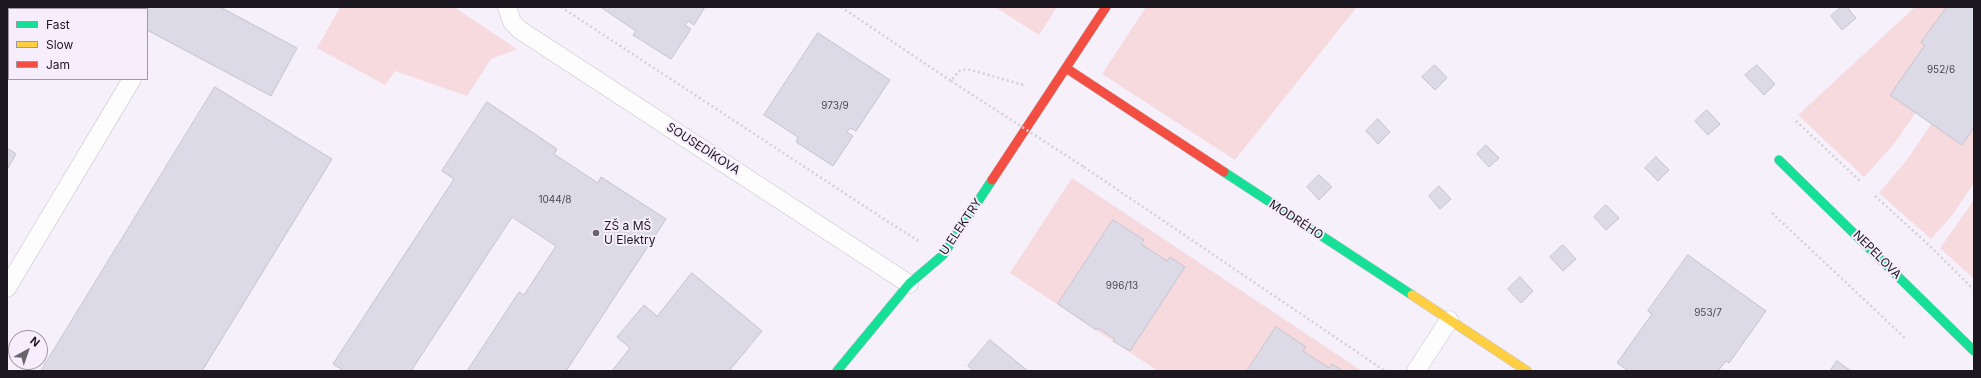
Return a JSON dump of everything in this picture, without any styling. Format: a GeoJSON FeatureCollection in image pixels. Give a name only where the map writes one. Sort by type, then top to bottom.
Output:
{"type":"FeatureCollection","features":[{"type":"Feature","properties":{"kind":"street","name":"U ELEKTRY"},"geometry":{"type":"LineString","coordinates":[[837,371],[909,284],[943,255],[1106,7]]}},
{"type":"Feature","properties":{"kind":"street","name":"MODRÉHO"},"geometry":{"type":"LineString","coordinates":[[1066,68],[1526,371]]}},
{"type":"Feature","properties":{"kind":"street","name":"NEPELOVA"},"geometry":{"type":"LineString","coordinates":[[1778,160],[1974,351]]}},
{"type":"Feature","properties":{"kind":"lane","name":"SOUSEDÍKOVA"},"geometry":{"type":"LineString","coordinates":[[507,7],[512,22],[520,30],[909,284]]}},
{"type":"Feature","properties":{"kind":"lane"},"geometry":{"type":"LineString","coordinates":[[7,288],[131,80]]}},
{"type":"Feature","properties":{"kind":"lane"},"geometry":{"type":"LineString","coordinates":[[1416,371],[1449,320]]}},
{"type":"Feature","properties":{"kind":"path"},"geometry":{"type":"LineString","coordinates":[[561,7],[877,215],[923,243]]}},
{"type":"Feature","properties":{"kind":"path"},"geometry":{"type":"LineString","coordinates":[[841,7],[1084,167],[1385,371]]}},
{"type":"Feature","properties":{"kind":"path"},"geometry":{"type":"LineString","coordinates":[[952,81],[959,71],[968,69],[1029,86]]}},
{"type":"Feature","properties":{"kind":"path"},"geometry":{"type":"LineString","coordinates":[[1796,120],[1860,180]]}},
{"type":"Feature","properties":{"kind":"path"},"geometry":{"type":"LineString","coordinates":[[1875,196],[1931,247],[1974,290]]}},
{"type":"Feature","properties":{"kind":"path"},"geometry":{"type":"LineString","coordinates":[[1772,213],[1904,338]]}},
{"type":"Feature","properties":{"kind":"shaded area"},"geometry":{"type":"Polygon","coordinates":[[[340,7],[454,7],[517,49],[491,59],[467,96],[395,71],[385,85],[317,48],[340,7]]]}},
{"type":"Feature","properties":{"kind":"shaded area"},"geometry":{"type":"Polygon","coordinates":[[[995,7],[1057,7],[1039,35],[995,7]]]}},
{"type":"Feature","properties":{"kind":"shaded area"},"geometry":{"type":"Polygon","coordinates":[[[1146,7],[1357,7],[1235,160],[1102,74],[1146,7]]]}},
{"type":"Feature","properties":{"kind":"shaded area"},"geometry":{"type":"Polygon","coordinates":[[[1915,7],[1947,7],[1922,43],[1925,45],[1916,112],[1894,144],[1864,177],[1798,115],[1915,7]]]}},
{"type":"Feature","properties":{"kind":"shaded area"},"geometry":{"type":"Polygon","coordinates":[[[1932,123],[1961,145],[1974,127],[1974,183],[1953,214],[1931,239],[1879,193],[1906,161],[1932,123]]]}},
{"type":"Feature","properties":{"kind":"shaded area"},"geometry":{"type":"Polygon","coordinates":[[[1072,178],[1362,371],[1343,371],[1332,364],[1329,368],[1303,351],[1306,347],[1276,327],[1247,371],[1158,371],[1010,273],[1072,178]],[[1113,220],[1058,304],[1096,329],[1097,328],[1115,339],[1114,341],[1130,351],[1185,267],[1170,257],[1167,261],[1141,244],[1144,240],[1113,220]]]}},
{"type":"Feature","properties":{"kind":"shaded area"},"geometry":{"type":"Polygon","coordinates":[[[1974,200],[1974,279],[1940,248],[1974,200]]]}},
{"type":"Feature","properties":{"kind":"building"},"geometry":{"type":"Polygon","coordinates":[[[220,7],[297,48],[271,96],[148,31],[148,8],[107,8],[220,7]]]}},
{"type":"Feature","properties":{"kind":"building"},"geometry":{"type":"Polygon","coordinates":[[[705,7],[694,25],[688,21],[685,25],[691,29],[671,59],[633,35],[636,31],[602,8],[705,7]]]}},
{"type":"Feature","properties":{"kind":"building"},"geometry":{"type":"Polygon","coordinates":[[[1841,7],[1847,7],[1856,18],[1842,30],[1831,16],[1841,7]]]}},
{"type":"Feature","properties":{"kind":"building"},"geometry":{"type":"Polygon","coordinates":[[[1947,7],[1974,7],[1974,127],[1962,145],[1890,95],[1925,45],[1921,43],[1947,7]]]}},
{"type":"Feature","properties":{"kind":"building"},"geometry":{"type":"Polygon","coordinates":[[[818,33],[890,80],[856,131],[850,128],[847,132],[853,136],[833,166],[796,142],[798,137],[764,115],[818,33]]]}},
{"type":"Feature","properties":{"kind":"building"},"geometry":{"type":"Polygon","coordinates":[[[1435,65],[1447,78],[1435,90],[1422,77],[1435,65]]]}},
{"type":"Feature","properties":{"kind":"building"},"geometry":{"type":"Polygon","coordinates":[[[1757,65],[1775,84],[1764,95],[1745,75],[1757,65]]]}},
{"type":"Feature","properties":{"kind":"building"},"geometry":{"type":"Polygon","coordinates":[[[215,87],[332,159],[202,371],[41,371],[48,370],[48,360],[215,87]]]}},
{"type":"Feature","properties":{"kind":"building","name":"ZŠ a MŠ U Elektry"},"geometry":{"type":"Polygon","coordinates":[[[487,102],[557,149],[554,154],[598,183],[601,177],[666,219],[566,371],[467,371],[519,292],[524,295],[556,246],[512,217],[411,371],[344,371],[333,364],[454,179],[442,171],[487,102]]]}},
{"type":"Feature","properties":{"kind":"building"},"geometry":{"type":"Polygon","coordinates":[[[1707,110],[1720,124],[1708,135],[1695,121],[1707,110]]]}},
{"type":"Feature","properties":{"kind":"building"},"geometry":{"type":"Polygon","coordinates":[[[1378,119],[1390,132],[1378,144],[1366,131],[1378,119]]]}},
{"type":"Feature","properties":{"kind":"building"},"geometry":{"type":"Polygon","coordinates":[[[1486,145],[1499,158],[1489,167],[1477,154],[1486,145]]]}},
{"type":"Feature","properties":{"kind":"building"},"geometry":{"type":"Polygon","coordinates":[[[7,148],[16,154],[7,170],[7,148]]]}},
{"type":"Feature","properties":{"kind":"building"},"geometry":{"type":"Polygon","coordinates":[[[1656,157],[1669,170],[1658,181],[1645,168],[1656,157]]]}},
{"type":"Feature","properties":{"kind":"building"},"geometry":{"type":"Polygon","coordinates":[[[1319,175],[1332,187],[1319,200],[1307,187],[1319,175]]]}},
{"type":"Feature","properties":{"kind":"building"},"geometry":{"type":"Polygon","coordinates":[[[1439,186],[1451,199],[1440,209],[1429,196],[1439,186]]]}},
{"type":"Feature","properties":{"kind":"building"},"geometry":{"type":"Polygon","coordinates":[[[1606,205],[1619,218],[1606,230],[1594,217],[1606,205]]]}},
{"type":"Feature","properties":{"kind":"building"},"geometry":{"type":"Polygon","coordinates":[[[1113,220],[1144,240],[1141,244],[1167,261],[1170,257],[1185,267],[1130,351],[1113,341],[1115,339],[1098,328],[1096,330],[1058,304],[1113,220]]]}},
{"type":"Feature","properties":{"kind":"building"},"geometry":{"type":"Polygon","coordinates":[[[1563,245],[1576,259],[1563,271],[1550,257],[1563,245]]]}},
{"type":"Feature","properties":{"kind":"building"},"geometry":{"type":"Polygon","coordinates":[[[1688,255],[1766,311],[1729,363],[1726,361],[1718,371],[1629,371],[1617,363],[1652,314],[1648,311],[1688,255]]]}},
{"type":"Feature","properties":{"kind":"building"},"geometry":{"type":"Polygon","coordinates":[[[692,273],[762,331],[729,371],[612,371],[630,348],[617,337],[644,305],[657,316],[692,273]]]}},
{"type":"Feature","properties":{"kind":"building"},"geometry":{"type":"Polygon","coordinates":[[[1520,277],[1533,291],[1521,303],[1508,289],[1520,277]]]}},
{"type":"Feature","properties":{"kind":"building"},"geometry":{"type":"Polygon","coordinates":[[[1276,327],[1306,347],[1303,351],[1329,368],[1332,364],[1343,371],[1247,371],[1276,327]]]}},
{"type":"Feature","properties":{"kind":"building"},"geometry":{"type":"Polygon","coordinates":[[[990,340],[1028,371],[974,371],[968,366],[990,340]]]}},
{"type":"Feature","properties":{"kind":"building"},"geometry":{"type":"Polygon","coordinates":[[[1837,361],[1851,371],[1830,371],[1837,361]]]}},
{"type":"Feature","properties":{"kind":"traffic: fast"},"geometry":{"type":"LineString","coordinates":[[1779,160],[1974,351]]}},
{"type":"Feature","properties":{"kind":"traffic: fast"},"geometry":{"type":"LineString","coordinates":[[1224,172],[1412,295]]}},
{"type":"Feature","properties":{"kind":"traffic: fast"},"geometry":{"type":"LineString","coordinates":[[837,371],[909,284],[943,255],[992,180]]}},
{"type":"Feature","properties":{"kind":"traffic: slow"},"geometry":{"type":"LineString","coordinates":[[1412,295],[1527,371]]}},
{"type":"Feature","properties":{"kind":"traffic: jam"},"geometry":{"type":"LineString","coordinates":[[992,180],[1106,7]]}},
{"type":"Feature","properties":{"kind":"traffic: jam"},"geometry":{"type":"LineString","coordinates":[[1066,68],[1224,172]]}},
{"type":"Feature","properties":{"kind":"place","name":"ZŠ a MŠ U Elektry"},"geometry":{"type":"Point","coordinates":[596,233]}}]}
